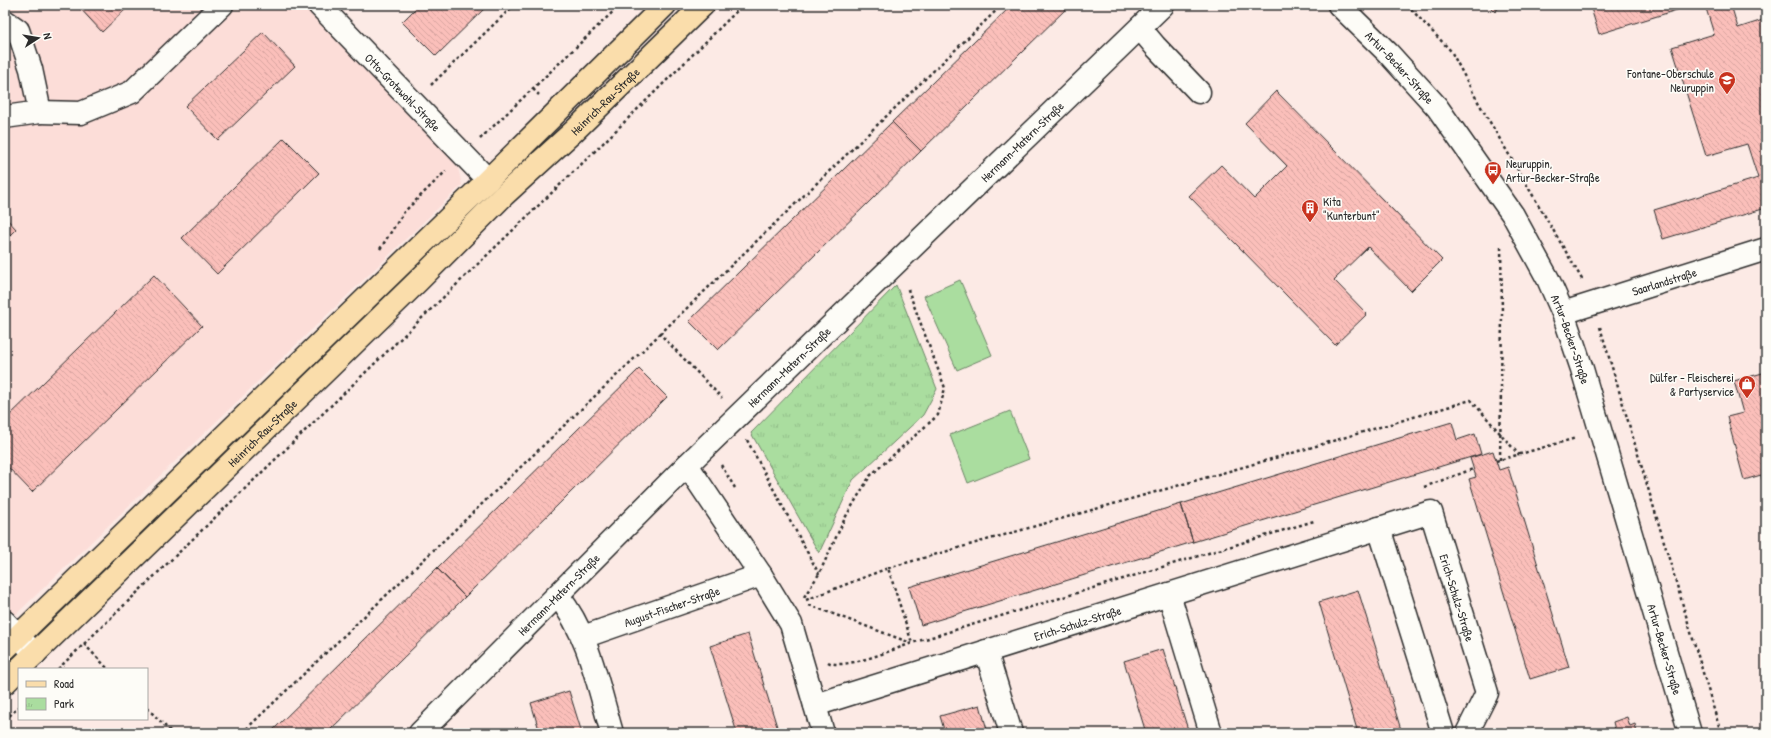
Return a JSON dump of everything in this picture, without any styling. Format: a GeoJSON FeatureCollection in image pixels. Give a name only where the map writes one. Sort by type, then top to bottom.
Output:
{"type":"FeatureCollection","features":[{"type":"Feature","properties":{"kind":"main road","name":"Heinrich-Rau-Straße"},"geometry":{"type":"LineString","coordinates":[[9,636],[488,180],[665,5]]}},
{"type":"Feature","properties":{"kind":"main road","name":"Heinrich-Rau-Straße"},"geometry":{"type":"LineString","coordinates":[[20,668],[411,288],[504,195],[574,131],[703,5]]}},
{"type":"Feature","properties":{"kind":"main road"},"geometry":{"type":"LineString","coordinates":[[488,180],[504,195]]}},
{"type":"Feature","properties":{"kind":"main road","name":"Heinrich-Rau-Straße"},"geometry":{"type":"LineString","coordinates":[[5,683],[18,670]]}},
{"type":"Feature","properties":{"kind":"street"},"geometry":{"type":"LineString","coordinates":[[5,116],[40,112],[81,113],[132,92],[222,5]]}},
{"type":"Feature","properties":{"kind":"street","name":"Otto-Grotewohl-Straße"},"geometry":{"type":"LineString","coordinates":[[319,5],[488,180]]}},
{"type":"Feature","properties":{"kind":"street","name":"Hermann-Matern-Straße"},"geometry":{"type":"LineString","coordinates":[[420,733],[687,465],[742,426],[898,262],[1163,5]]}},
{"type":"Feature","properties":{"kind":"street","name":"Artur-Becker-Straße"},"geometry":{"type":"LineString","coordinates":[[1339,5],[1388,53],[1436,107],[1472,155],[1513,215],[1548,279],[1563,313],[1601,431],[1690,733]]}},
{"type":"Feature","properties":{"kind":"street"},"geometry":{"type":"LineString","coordinates":[[5,21],[18,30],[31,69],[40,112]]}},
{"type":"Feature","properties":{"kind":"street"},"geometry":{"type":"LineString","coordinates":[[1140,28],[1199,92]]}},
{"type":"Feature","properties":{"kind":"street","name":"Saarlandstraße"},"geometry":{"type":"LineString","coordinates":[[1563,313],[1766,249]]}},
{"type":"Feature","properties":{"kind":"street"},"geometry":{"type":"LineString","coordinates":[[687,465],[761,575],[791,624],[823,733]]}},
{"type":"Feature","properties":{"kind":"street","name":"Erich-Schulz-Straße"},"geometry":{"type":"LineString","coordinates":[[815,705],[1431,512],[1487,693],[1467,733]]}},
{"type":"Feature","properties":{"kind":"street"},"geometry":{"type":"LineString","coordinates":[[1379,528],[1443,733]]}},
{"type":"Feature","properties":{"kind":"street","name":"August-Fischer-Straße"},"geometry":{"type":"LineString","coordinates":[[583,637],[761,575]]}},
{"type":"Feature","properties":{"kind":"street"},"geometry":{"type":"LineString","coordinates":[[1169,594],[1211,733]]}},
{"type":"Feature","properties":{"kind":"street"},"geometry":{"type":"LineString","coordinates":[[558,596],[570,611],[583,637],[612,733]]}},
{"type":"Feature","properties":{"kind":"street"},"geometry":{"type":"LineString","coordinates":[[9,636],[35,654]]}},
{"type":"Feature","properties":{"kind":"street"},"geometry":{"type":"LineString","coordinates":[[986,651],[1011,733]]}},
{"type":"Feature","properties":{"kind":"path"},"geometry":{"type":"LineString","coordinates":[[426,91],[514,5]]}},
{"type":"Feature","properties":{"kind":"path"},"geometry":{"type":"LineString","coordinates":[[377,253],[404,212],[620,5]]}},
{"type":"Feature","properties":{"kind":"path"},"geometry":{"type":"LineString","coordinates":[[59,668],[594,152],[743,5]]}},
{"type":"Feature","properties":{"kind":"path"},"geometry":{"type":"LineString","coordinates":[[242,733],[1002,5]]}},
{"type":"Feature","properties":{"kind":"path"},"geometry":{"type":"LineString","coordinates":[[1500,460],[1502,314],[1501,245]]}},
{"type":"Feature","properties":{"kind":"path"},"geometry":{"type":"LineString","coordinates":[[801,602],[819,574],[845,518],[870,476],[938,415],[945,388],[898,262]]}},
{"type":"Feature","properties":{"kind":"path"},"geometry":{"type":"LineString","coordinates":[[660,334],[742,426],[819,574]]}},
{"type":"Feature","properties":{"kind":"path"},"geometry":{"type":"LineString","coordinates":[[801,602],[888,568],[1289,454],[1471,400],[1519,455]]}},
{"type":"Feature","properties":{"kind":"path"},"geometry":{"type":"LineString","coordinates":[[1496,461],[1581,437]]}},
{"type":"Feature","properties":{"kind":"path"},"geometry":{"type":"LineString","coordinates":[[722,458],[720,464],[737,492]]}},
{"type":"Feature","properties":{"kind":"path"},"geometry":{"type":"LineString","coordinates":[[1424,487],[1473,469]]}},
{"type":"Feature","properties":{"kind":"path"},"geometry":{"type":"LineString","coordinates":[[823,659],[833,666],[853,663],[912,643],[1317,520]]}},
{"type":"Feature","properties":{"kind":"path"},"geometry":{"type":"LineString","coordinates":[[888,568],[912,643]]}},
{"type":"Feature","properties":{"kind":"path"},"geometry":{"type":"LineString","coordinates":[[801,602],[912,643]]}},
{"type":"Feature","properties":{"kind":"path"},"geometry":{"type":"LineString","coordinates":[[1762,640],[1766,642]]}},
{"type":"Feature","properties":{"kind":"path"},"geometry":{"type":"LineString","coordinates":[[84,644],[107,668]]}},
{"type":"Feature","properties":{"kind":"path"},"geometry":{"type":"LineString","coordinates":[[5,720],[18,708]]}},
{"type":"Feature","properties":{"kind":"path"},"geometry":{"type":"LineString","coordinates":[[148,709],[172,733]]}},
{"type":"Feature","properties":{"kind":"shaded area"},"geometry":{"type":"Polygon","coordinates":[[[5,5],[319,5],[449,154],[458,168],[462,185],[5,625],[5,5]]]}},
{"type":"Feature","properties":{"kind":"green space"},"geometry":{"type":"Polygon","coordinates":[[[960,280],[992,355],[957,370],[924,296],[960,280]]]}},
{"type":"Feature","properties":{"kind":"green space"},"geometry":{"type":"Polygon","coordinates":[[[896,285],[937,389],[923,415],[853,480],[819,553],[751,433],[896,285]]]}},
{"type":"Feature","properties":{"kind":"green space"},"geometry":{"type":"Polygon","coordinates":[[[1010,411],[1029,459],[968,483],[950,435],[1010,411]]]}},
{"type":"Feature","properties":{"kind":"building"},"geometry":{"type":"Polygon","coordinates":[[[77,5],[130,5],[102,32],[77,5]]]}},
{"type":"Feature","properties":{"kind":"building"},"geometry":{"type":"Polygon","coordinates":[[[419,5],[488,5],[436,56],[402,22],[419,5]]]}},
{"type":"Feature","properties":{"kind":"building"},"geometry":{"type":"Polygon","coordinates":[[[1012,5],[1070,5],[921,151],[892,122],[1012,5]]]}},
{"type":"Feature","properties":{"kind":"building"},"geometry":{"type":"Polygon","coordinates":[[[1488,5],[1501,5],[1495,12],[1488,5]]]}},
{"type":"Feature","properties":{"kind":"building"},"geometry":{"type":"Polygon","coordinates":[[[1590,5],[1693,5],[1599,34],[1590,5]]]}},
{"type":"Feature","properties":{"kind":"building","name":"Fontane-Oberschule Neuruppin"},"geometry":{"type":"Polygon","coordinates":[[[1705,5],[1731,5],[1738,28],[1766,19],[1766,208],[1663,239],[1654,210],[1758,178],[1747,144],[1706,156],[1672,47],[1714,34],[1705,5]]]}},
{"type":"Feature","properties":{"kind":"building"},"geometry":{"type":"Polygon","coordinates":[[[263,32],[295,66],[218,140],[185,106],[263,32]]]}},
{"type":"Feature","properties":{"kind":"building","name":"Kita \"Kunterbunt\""},"geometry":{"type":"Polygon","coordinates":[[[1276,91],[1442,260],[1411,291],[1368,247],[1334,280],[1367,314],[1335,345],[1189,196],[1221,165],[1254,199],[1287,166],[1245,123],[1276,91]]]}},
{"type":"Feature","properties":{"kind":"building"},"geometry":{"type":"Polygon","coordinates":[[[892,122],[921,151],[718,350],[689,321],[892,122]]]}},
{"type":"Feature","properties":{"kind":"building"},"geometry":{"type":"Polygon","coordinates":[[[284,138],[319,173],[217,274],[182,238],[284,138]]]}},
{"type":"Feature","properties":{"kind":"building"},"geometry":{"type":"Polygon","coordinates":[[[5,217],[16,229],[5,240],[5,217]]]}},
{"type":"Feature","properties":{"kind":"building"},"geometry":{"type":"Polygon","coordinates":[[[154,275],[202,326],[32,492],[5,464],[5,420],[154,275]]]}},
{"type":"Feature","properties":{"kind":"building"},"geometry":{"type":"Polygon","coordinates":[[[639,369],[667,397],[465,597],[437,568],[639,369]]]}},
{"type":"Feature","properties":{"kind":"building"},"geometry":{"type":"Polygon","coordinates":[[[1766,372],[1766,492],[1761,475],[1744,480],[1727,417],[1743,413],[1734,381],[1766,372]]]}},
{"type":"Feature","properties":{"kind":"building"},"geometry":{"type":"Polygon","coordinates":[[[1452,422],[1457,440],[1475,434],[1481,454],[1193,542],[1181,504],[1452,422]]]}},
{"type":"Feature","properties":{"kind":"building"},"geometry":{"type":"Polygon","coordinates":[[[1493,451],[1499,470],[1508,467],[1569,667],[1530,679],[1469,479],[1476,477],[1470,458],[1493,451]]]}},
{"type":"Feature","properties":{"kind":"building"},"geometry":{"type":"Polygon","coordinates":[[[1181,504],[1193,542],[921,625],[909,587],[1181,504]]]}},
{"type":"Feature","properties":{"kind":"building"},"geometry":{"type":"Polygon","coordinates":[[[437,568],[465,597],[327,733],[270,733],[437,568]]]}},
{"type":"Feature","properties":{"kind":"building"},"geometry":{"type":"Polygon","coordinates":[[[1358,590],[1402,733],[1358,733],[1319,602],[1358,590]]]}},
{"type":"Feature","properties":{"kind":"building"},"geometry":{"type":"Polygon","coordinates":[[[748,634],[779,733],[737,733],[710,646],[748,634]]]}},
{"type":"Feature","properties":{"kind":"building"},"geometry":{"type":"Polygon","coordinates":[[[1163,649],[1189,733],[1146,733],[1124,661],[1163,649]]]}},
{"type":"Feature","properties":{"kind":"building"},"geometry":{"type":"Polygon","coordinates":[[[569,691],[582,733],[540,733],[531,703],[569,691]]]}},
{"type":"Feature","properties":{"kind":"building"},"geometry":{"type":"Polygon","coordinates":[[[980,705],[988,733],[945,733],[940,716],[980,705]]]}},
{"type":"Feature","properties":{"kind":"building"},"geometry":{"type":"Polygon","coordinates":[[[1627,717],[1630,726],[1635,724],[1637,733],[1604,733],[1615,730],[1613,722],[1627,717]]]}},
{"type":"Feature","properties":{"kind":"place","name":"Fontane-Oberschule Neuruppin"},"geometry":{"type":"Point","coordinates":[1727,95]}},
{"type":"Feature","properties":{"kind":"place","name":"Neuruppin, Artur-Becker-Straße"},"geometry":{"type":"Point","coordinates":[1493,185]}},
{"type":"Feature","properties":{"kind":"place","name":"Kita \"Kunterbunt\""},"geometry":{"type":"Point","coordinates":[1310,223]}},
{"type":"Feature","properties":{"kind":"place","name":"Dülfer - Fleischerei & Partyservice"},"geometry":{"type":"Point","coordinates":[1747,399]}}]}
